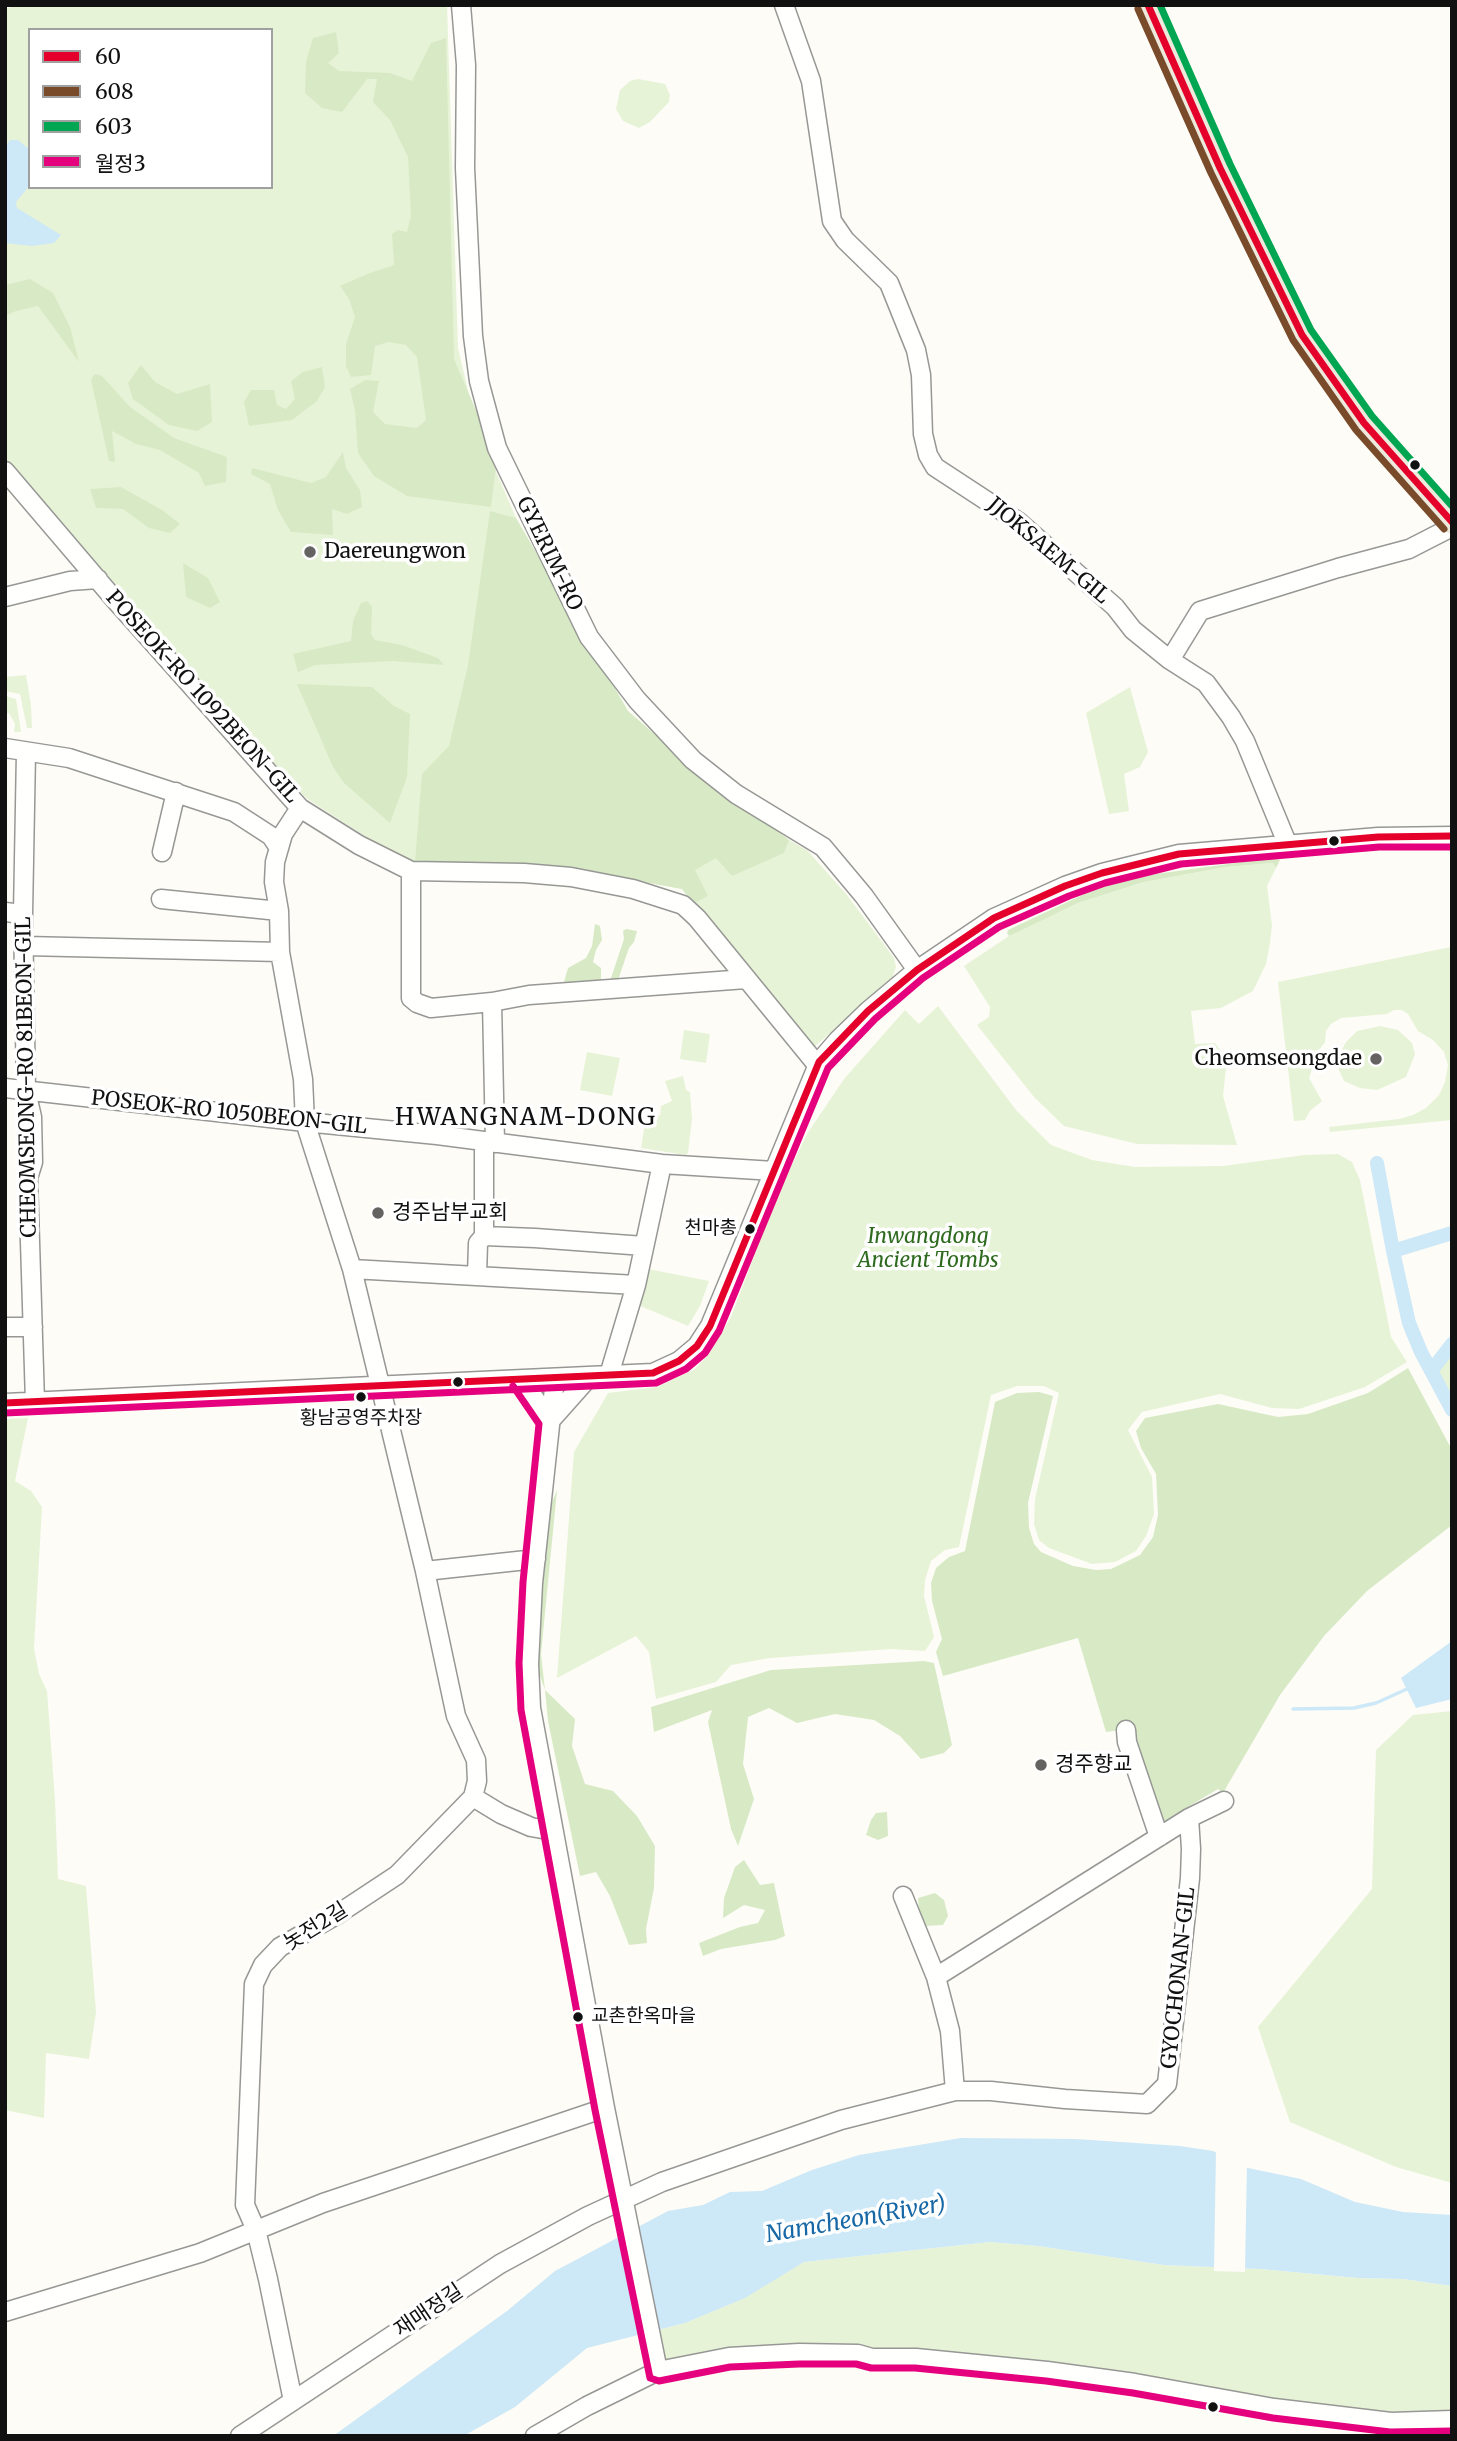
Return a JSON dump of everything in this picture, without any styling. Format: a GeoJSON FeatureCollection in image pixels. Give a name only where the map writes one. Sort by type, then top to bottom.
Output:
{"type":"FeatureCollection","features":[{"type":"Feature","properties":{"kind":"main road"},"geometry":{"type":"LineString","coordinates":[[1148,5],[1226,179],[1301,335],[1364,423],[1452,525]]}},
{"type":"Feature","properties":{"kind":"street","name":"GYERIM-RO"},"geometry":{"type":"LineString","coordinates":[[461,5],[467,65],[466,169],[473,336],[479,382],[497,448],[589,637],[637,701],[693,760],[736,794],[823,847],[864,896],[918,970]]}},
{"type":"Feature","properties":{"kind":"street","name":"JJOKSAEM-GIL"},"geometry":{"type":"LineString","coordinates":[[784,5],[810,82],[832,221],[845,240],[889,283],[916,351],[921,375],[923,434],[928,455],[935,467],[1019,522],[1115,607],[1133,630],[1170,660],[1206,682],[1245,741],[1287,843]]}},
{"type":"Feature","properties":{"kind":"street","name":"POSEOK-RO 1092BEON-GIL"},"geometry":{"type":"LineString","coordinates":[[5,471],[300,808],[359,845],[411,871],[524,873],[571,877],[633,890],[683,905],[697,918],[818,1066]]}},
{"type":"Feature","properties":{"kind":"street"},"geometry":{"type":"LineString","coordinates":[[1170,660],[1200,611],[1409,549],[1452,525]]}},
{"type":"Feature","properties":{"kind":"street"},"geometry":{"type":"LineString","coordinates":[[5,597],[70,581],[98,579]]}},
{"type":"Feature","properties":{"kind":"street"},"geometry":{"type":"LineString","coordinates":[[5,748],[69,758],[234,811],[271,836],[279,848]]}},
{"type":"Feature","properties":{"kind":"street","name":"CHEOMSEONG-RO 81BEON-GIL"},"geometry":{"type":"LineString","coordinates":[[26,752],[14,913],[26,946],[26,1091],[32,1118],[33,1162],[28,1178],[35,1402]]}},
{"type":"Feature","properties":{"kind":"street"},"geometry":{"type":"LineString","coordinates":[[162,852],[176,792]]}},
{"type":"Feature","properties":{"kind":"street"},"geometry":{"type":"LineString","coordinates":[[300,808],[283,834],[275,862],[274,883],[279,911],[280,952],[303,1079],[304,1122],[352,1269],[425,1571],[456,1716],[476,1760],[478,1781],[473,1797],[531,1828],[553,1831]]}},
{"type":"Feature","properties":{"kind":"street"},"geometry":{"type":"LineString","coordinates":[[5,1403],[653,1373],[679,1361],[697,1346],[710,1326],[818,1066],[860,1018],[918,970],[994,918],[1065,886],[1102,873],[1179,854],[1378,837],[1452,836]]}},
{"type":"Feature","properties":{"kind":"street"},"geometry":{"type":"LineString","coordinates":[[411,871],[411,998],[431,1008],[529,995],[746,979]]}},
{"type":"Feature","properties":{"kind":"street"},"geometry":{"type":"LineString","coordinates":[[161,899],[279,911]]}},
{"type":"Feature","properties":{"kind":"street"},"geometry":{"type":"LineString","coordinates":[[26,946],[280,952]]}},
{"type":"Feature","properties":{"kind":"street"},"geometry":{"type":"LineString","coordinates":[[477,1276],[478,1243],[484,1236],[492,1002]]}},
{"type":"Feature","properties":{"kind":"street","name":"POSEOK-RO 1050BEON-GIL"},"geometry":{"type":"LineString","coordinates":[[5,1088],[662,1164],[774,1171]]}},
{"type":"Feature","properties":{"kind":"street"},"geometry":{"type":"LineString","coordinates":[[609,1375],[636,1285],[662,1164]]}},
{"type":"Feature","properties":{"kind":"street"},"geometry":{"type":"LineString","coordinates":[[484,1236],[644,1247]]}},
{"type":"Feature","properties":{"kind":"street"},"geometry":{"type":"LineString","coordinates":[[352,1269],[636,1285]]}},
{"type":"Feature","properties":{"kind":"street"},"geometry":{"type":"LineString","coordinates":[[5,1327],[33,1327]]}},
{"type":"Feature","properties":{"kind":"street"},"geometry":{"type":"LineString","coordinates":[[550,1421],[590,1376]]}},
{"type":"Feature","properties":{"kind":"street"},"geometry":{"type":"LineString","coordinates":[[555,1379],[536,1559],[529,1664],[531,1708],[605,2108],[658,2371]]}},
{"type":"Feature","properties":{"kind":"street"},"geometry":{"type":"LineString","coordinates":[[522,1380],[550,1421]]}},
{"type":"Feature","properties":{"kind":"street"},"geometry":{"type":"LineString","coordinates":[[425,1571],[536,1559]]}},
{"type":"Feature","properties":{"kind":"street"},"geometry":{"type":"LineString","coordinates":[[1126,1730],[1127,1742],[1159,1837]]}},
{"type":"Feature","properties":{"kind":"street","name":"놋전2길"},"geometry":{"type":"LineString","coordinates":[[293,2401],[256,2230],[245,2205],[254,1984],[263,1965],[280,1947],[338,1914],[397,1875],[473,1797]]}},
{"type":"Feature","properties":{"kind":"street"},"geometry":{"type":"LineString","coordinates":[[936,1977],[1189,1818],[1224,1801]]}},
{"type":"Feature","properties":{"kind":"street","name":"GYOCHONAN-GIL"},"geometry":{"type":"LineString","coordinates":[[625,2202],[662,2182],[841,2120],[955,2091],[991,2091],[1147,2104],[1167,2084],[1190,1878],[1189,1818]]}},
{"type":"Feature","properties":{"kind":"street"},"geometry":{"type":"LineString","coordinates":[[903,1896],[936,1977],[950,2031],[955,2091]]}},
{"type":"Feature","properties":{"kind":"street"},"geometry":{"type":"LineString","coordinates":[[5,2312],[200,2253],[323,2203],[605,2108]]}},
{"type":"Feature","properties":{"kind":"street","name":"재매정길"},"geometry":{"type":"LineString","coordinates":[[240,2436],[500,2264],[588,2216],[625,2202]]}},
{"type":"Feature","properties":{"kind":"street"},"geometry":{"type":"LineString","coordinates":[[535,2436],[587,2406],[658,2371],[729,2357],[799,2353],[916,2358],[1047,2371],[1135,2382],[1274,2408],[1391,2422],[1452,2420]]}},
{"type":"Feature","properties":{"kind":"green space","name":"Daereungwon"},"geometry":{"type":"Polygon","coordinates":[[[18,5],[447,5],[458,348],[470,399],[491,460],[516,518],[628,711],[692,767],[789,840],[807,850],[847,895],[894,958],[896,967],[892,979],[814,1047],[682,889],[585,871],[514,865],[415,862],[383,848],[306,798],[112,587],[5,459],[5,9],[18,5]]]}},
{"type":"Feature","properties":{"kind":"green space"},"geometry":{"type":"Polygon","coordinates":[[[336,32],[339,53],[328,63],[339,71],[390,73],[412,81],[431,43],[446,38],[454,359],[497,459],[491,507],[407,496],[374,476],[358,453],[355,410],[350,389],[365,380],[379,381],[373,412],[385,424],[417,428],[426,420],[417,357],[406,345],[389,342],[375,346],[371,375],[351,377],[346,366],[346,344],[355,317],[349,299],[340,286],[394,265],[392,234],[398,230],[407,232],[411,216],[408,157],[390,120],[373,102],[377,79],[367,79],[342,112],[322,108],[305,93],[306,62],[313,38],[336,32]]]}},
{"type":"Feature","properties":{"kind":"green space"},"geometry":{"type":"Polygon","coordinates":[[[638,79],[665,84],[670,95],[669,102],[650,122],[639,128],[623,121],[616,109],[620,90],[630,81],[638,79]]]}},
{"type":"Feature","properties":{"kind":"green space"},"geometry":{"type":"Polygon","coordinates":[[[30,279],[53,293],[70,327],[79,362],[38,306],[5,316],[5,285],[30,279]]]}},
{"type":"Feature","properties":{"kind":"green space"},"geometry":{"type":"Polygon","coordinates":[[[141,365],[155,382],[177,394],[210,384],[212,422],[197,431],[169,425],[133,399],[128,383],[141,365]]]}},
{"type":"Feature","properties":{"kind":"green space"},"geometry":{"type":"Polygon","coordinates":[[[322,367],[325,387],[317,401],[292,420],[249,426],[244,402],[251,390],[274,390],[277,405],[286,409],[295,399],[291,381],[303,372],[322,367]]]}},
{"type":"Feature","properties":{"kind":"green space"},"geometry":{"type":"Polygon","coordinates":[[[95,374],[102,376],[130,407],[174,438],[227,457],[226,482],[205,486],[199,473],[160,450],[136,444],[112,431],[115,462],[109,461],[91,380],[95,374]]]}},
{"type":"Feature","properties":{"kind":"green space"},"geometry":{"type":"Polygon","coordinates":[[[343,452],[346,468],[360,490],[362,507],[347,514],[332,509],[333,535],[291,532],[278,510],[270,484],[251,474],[252,468],[311,483],[326,477],[343,452]]]}},
{"type":"Feature","properties":{"kind":"green space"},"geometry":{"type":"Polygon","coordinates":[[[121,487],[162,510],[180,524],[170,533],[149,528],[123,509],[96,508],[90,489],[121,487]]]}},
{"type":"Feature","properties":{"kind":"green space"},"geometry":{"type":"Polygon","coordinates":[[[490,511],[516,518],[628,711],[692,767],[789,840],[784,853],[732,876],[716,858],[695,870],[708,896],[693,904],[682,889],[585,871],[514,865],[415,862],[422,774],[449,746],[468,665],[490,511]]]}},
{"type":"Feature","properties":{"kind":"green space"},"geometry":{"type":"Polygon","coordinates":[[[183,563],[208,578],[220,602],[210,608],[186,597],[183,563]]]}},
{"type":"Feature","properties":{"kind":"green space"},"geometry":{"type":"Polygon","coordinates":[[[367,601],[372,607],[371,634],[375,640],[402,645],[438,658],[444,665],[393,661],[315,665],[298,672],[293,654],[351,641],[353,621],[361,603],[367,601]]]}},
{"type":"Feature","properties":{"kind":"green space"},"geometry":{"type":"Polygon","coordinates":[[[26,675],[32,728],[27,728],[20,694],[5,691],[5,677],[26,675]]]}},
{"type":"Feature","properties":{"kind":"green space"},"geometry":{"type":"Polygon","coordinates":[[[297,684],[372,687],[394,706],[410,714],[407,777],[390,823],[344,783],[333,767],[297,684]]]}},
{"type":"Feature","properties":{"kind":"green space"},"geometry":{"type":"Polygon","coordinates":[[[1130,687],[1148,752],[1140,767],[1124,774],[1129,811],[1109,814],[1086,713],[1130,687]]]}},
{"type":"Feature","properties":{"kind":"green space"},"geometry":{"type":"Polygon","coordinates":[[[5,696],[16,699],[21,732],[14,732],[15,724],[9,713],[5,713],[5,696]]]}},
{"type":"Feature","properties":{"kind":"green space"},"geometry":{"type":"Polygon","coordinates":[[[1272,858],[1280,860],[1276,868],[1273,863],[1226,867],[1144,882],[1078,903],[1009,936],[1007,933],[1008,930],[1095,889],[1141,876],[1272,858]]]}},
{"type":"Feature","properties":{"kind":"green space"},"geometry":{"type":"Polygon","coordinates":[[[1273,863],[1276,868],[1267,886],[1272,925],[1270,943],[1266,964],[1253,991],[1221,1008],[1191,1011],[1195,1044],[1215,1043],[1227,1059],[1223,1096],[1237,1145],[1137,1144],[1064,1126],[1034,1097],[977,1025],[989,1017],[990,1007],[964,966],[1015,932],[1078,903],[1144,882],[1226,867],[1273,863]]]}},
{"type":"Feature","properties":{"kind":"green space"},"geometry":{"type":"Polygon","coordinates":[[[595,924],[600,926],[602,940],[593,962],[601,968],[601,980],[568,985],[564,982],[568,968],[586,958],[592,946],[595,924]]]}},
{"type":"Feature","properties":{"kind":"green space"},"geometry":{"type":"Polygon","coordinates":[[[623,931],[637,931],[634,942],[629,948],[618,980],[610,981],[624,939],[623,931]]]}},
{"type":"Feature","properties":{"kind":"green space"},"geometry":{"type":"Polygon","coordinates":[[[1451,947],[1452,1120],[1330,1132],[1329,1127],[1413,1115],[1426,1108],[1439,1095],[1448,1065],[1444,1052],[1433,1040],[1418,1031],[1408,1014],[1402,1010],[1394,1010],[1387,1014],[1341,1018],[1331,1024],[1309,1078],[1322,1101],[1310,1111],[1305,1120],[1294,1121],[1278,982],[1451,947]]]}},
{"type":"Feature","properties":{"kind":"green space","name":"Inwangdong Ancient Tombs"},"geometry":{"type":"Polygon","coordinates":[[[938,1006],[1016,1110],[1051,1145],[1092,1160],[1135,1167],[1223,1166],[1304,1155],[1338,1154],[1352,1162],[1360,1180],[1391,1337],[1407,1362],[1365,1387],[1299,1409],[1272,1408],[1220,1394],[1142,1412],[1128,1430],[1152,1477],[1154,1514],[1146,1536],[1136,1551],[1115,1562],[1092,1564],[1049,1548],[1039,1540],[1034,1524],[1035,1499],[1059,1393],[1044,1386],[1017,1386],[991,1395],[959,1547],[945,1550],[931,1561],[925,1580],[924,1596],[934,1637],[925,1651],[891,1649],[770,1658],[731,1665],[716,1682],[656,1699],[649,1652],[636,1636],[557,1678],[574,1452],[608,1393],[657,1387],[695,1369],[709,1354],[731,1317],[777,1196],[807,1134],[844,1079],[905,1010],[919,1024],[938,1006]]]}},
{"type":"Feature","properties":{"kind":"green space"},"geometry":{"type":"Polygon","coordinates":[[[1380,1026],[1398,1030],[1412,1043],[1415,1054],[1406,1077],[1377,1090],[1360,1088],[1344,1081],[1338,1068],[1338,1057],[1346,1042],[1357,1031],[1380,1026]]]}},
{"type":"Feature","properties":{"kind":"green space"},"geometry":{"type":"Polygon","coordinates":[[[684,1030],[710,1034],[706,1063],[680,1059],[684,1030]]]}},
{"type":"Feature","properties":{"kind":"green space"},"geometry":{"type":"Polygon","coordinates":[[[587,1052],[620,1058],[612,1096],[580,1090],[587,1052]]]}},
{"type":"Feature","properties":{"kind":"green space"},"geometry":{"type":"Polygon","coordinates":[[[683,1076],[686,1090],[690,1092],[692,1119],[688,1153],[686,1155],[641,1148],[646,1117],[654,1111],[660,1116],[661,1106],[672,1101],[665,1081],[683,1076]]]}},
{"type":"Feature","properties":{"kind":"green space"},"geometry":{"type":"Polygon","coordinates":[[[648,1269],[709,1281],[700,1306],[688,1326],[638,1305],[648,1269]]]}},
{"type":"Feature","properties":{"kind":"green space"},"geometry":{"type":"Polygon","coordinates":[[[1452,1354],[1452,1402],[1436,1375],[1452,1354]]]}},
{"type":"Feature","properties":{"kind":"green space"},"geometry":{"type":"Polygon","coordinates":[[[1408,1368],[1452,1450],[1452,1525],[1367,1591],[1324,1636],[1280,1695],[1223,1793],[1218,1789],[1161,1823],[1127,1729],[1106,1732],[1078,1638],[943,1676],[936,1652],[942,1639],[932,1601],[931,1583],[936,1568],[949,1557],[965,1551],[995,1402],[1017,1393],[1039,1392],[1053,1396],[1028,1503],[1029,1528],[1034,1544],[1041,1552],[1073,1566],[1096,1570],[1111,1569],[1140,1555],[1153,1537],[1158,1515],[1156,1474],[1141,1448],[1136,1431],[1145,1418],[1218,1404],[1278,1417],[1308,1414],[1368,1393],[1408,1368]]]}},
{"type":"Feature","properties":{"kind":"green space"},"geometry":{"type":"Polygon","coordinates":[[[28,1418],[15,1481],[31,1491],[42,1507],[34,1648],[39,1674],[47,1691],[58,1879],[86,1886],[96,2012],[89,2059],[46,2053],[44,2118],[5,2110],[5,1419],[28,1418]]]}},
{"type":"Feature","properties":{"kind":"green space"},"geometry":{"type":"Polygon","coordinates":[[[557,1490],[541,1654],[545,1690],[538,1670],[540,1608],[550,1507],[557,1490]]]}},
{"type":"Feature","properties":{"kind":"green space"},"geometry":{"type":"Polygon","coordinates":[[[924,1661],[934,1663],[952,1745],[944,1753],[921,1759],[900,1736],[874,1720],[835,1714],[797,1723],[769,1708],[748,1717],[743,1764],[754,1799],[738,1846],[731,1829],[708,1722],[712,1710],[654,1732],[651,1707],[771,1670],[924,1661]]]}},
{"type":"Feature","properties":{"kind":"green space"},"geometry":{"type":"Polygon","coordinates":[[[545,1690],[575,1719],[572,1746],[585,1784],[613,1791],[637,1816],[655,1846],[654,1888],[646,1929],[647,1943],[629,1945],[610,1896],[596,1872],[580,1876],[548,1721],[545,1690]]]}},
{"type":"Feature","properties":{"kind":"green space"},"geometry":{"type":"Polygon","coordinates":[[[1452,1711],[1452,2183],[1396,2167],[1290,2122],[1258,2027],[1372,1889],[1376,1750],[1413,1715],[1452,1711]]]}},
{"type":"Feature","properties":{"kind":"green space"},"geometry":{"type":"Polygon","coordinates":[[[887,1812],[888,1836],[878,1840],[866,1835],[876,1813],[887,1812]]]}},
{"type":"Feature","properties":{"kind":"green space"},"geometry":{"type":"Polygon","coordinates":[[[744,1860],[760,1885],[774,1883],[785,1936],[721,1949],[703,1956],[699,1943],[758,1923],[765,1910],[744,1905],[723,1918],[724,1898],[735,1867],[744,1860]]]}},
{"type":"Feature","properties":{"kind":"green space"},"geometry":{"type":"Polygon","coordinates":[[[935,1893],[944,1900],[948,1916],[943,1925],[925,1926],[919,1912],[918,1898],[935,1893]]]}},
{"type":"Feature","properties":{"kind":"green space"},"geometry":{"type":"Polygon","coordinates":[[[990,2242],[1038,2246],[1164,2265],[1403,2279],[1452,2286],[1452,2420],[799,2353],[658,2371],[651,2332],[685,2323],[742,2299],[804,2262],[990,2242]]]}},
{"type":"Feature","properties":{"kind":"water"},"geometry":{"type":"Polygon","coordinates":[[[10,140],[18,140],[28,148],[28,187],[16,202],[17,208],[61,235],[54,243],[32,246],[5,243],[5,147],[10,140]]]}},
{"type":"Feature","properties":{"kind":"water"},"geometry":{"type":"Polygon","coordinates":[[[1452,1641],[1452,1699],[1416,1708],[1401,1678],[1452,1641]]]}},
{"type":"Feature","properties":{"kind":"water","name":"Namcheon(River)"},"geometry":{"type":"Polygon","coordinates":[[[961,2138],[1076,2139],[1180,2146],[1213,2151],[1248,2168],[1301,2179],[1355,2202],[1403,2212],[1452,2215],[1452,2286],[1403,2279],[1164,2265],[1038,2246],[990,2242],[804,2262],[745,2298],[685,2323],[587,2348],[515,2407],[462,2436],[333,2436],[507,2311],[555,2271],[668,2211],[703,2205],[730,2192],[762,2191],[812,2170],[859,2155],[961,2138]]]}},
{"type":"Feature","properties":{"kind":"pier"},"geometry":{"type":"Polygon","coordinates":[[[1216,2149],[1247,2163],[1245,2272],[1214,2271],[1216,2149]]]}},
{"type":"Feature","properties":{"kind":"waterway"},"geometry":{"type":"LineString","coordinates":[[1377,1163],[1409,1323],[1452,1410]]}},
{"type":"Feature","properties":{"kind":"waterway"},"geometry":{"type":"LineString","coordinates":[[1393,1251],[1452,1233]]}},
{"type":"Feature","properties":{"kind":"waterway"},"geometry":{"type":"LineString","coordinates":[[1431,1371],[1452,1344]]}},
{"type":"Feature","properties":{"kind":"waterway"},"geometry":{"type":"LineString","coordinates":[[1293,1709],[1354,1708],[1376,1703],[1407,1689]]}},
{"type":"Feature","properties":{"kind":"transit line","name":"60"},"geometry":{"type":"LineString","coordinates":[[1148,5],[1220,168],[1302,335],[1364,423],[1452,522]]}},
{"type":"Feature","properties":{"kind":"transit line","name":"603"},"geometry":{"type":"LineString","coordinates":[[1160,5],[1230,164],[1311,330],[1372,416],[1452,506]]}},
{"type":"Feature","properties":{"kind":"transit line","name":"608"},"geometry":{"type":"LineString","coordinates":[[1138,9],[1211,173],[1293,340],[1356,430],[1444,529]]}},
{"type":"Feature","properties":{"kind":"transit line","name":"60"},"geometry":{"type":"LineString","coordinates":[[5,1403],[653,1373],[679,1361],[697,1346],[710,1326],[819,1062],[868,1011],[917,970],[994,918],[1065,886],[1102,873],[1179,854],[1378,837],[1452,836]]}},
{"type":"Feature","properties":{"kind":"transit line","name":"월정3"},"geometry":{"type":"LineString","coordinates":[[5,1413],[656,1383],[686,1369],[705,1353],[719,1331],[828,1068],[875,1019],[923,978],[999,927],[1069,896],[1105,883],[1181,864],[1379,847],[1452,847]]}},
{"type":"Feature","properties":{"kind":"transit line","name":"월정3"},"geometry":{"type":"LineString","coordinates":[[513,1386],[539,1424],[523,1582],[519,1663],[521,1710],[595,2110],[650,2378],[659,2381],[730,2367],[856,2364],[871,2368],[915,2368],[1046,2381],[1133,2393],[1273,2418],[1390,2432],[1452,2431]]}},
{"type":"Feature","properties":{"kind":"place","name":"Daereungwon"},"geometry":{"type":"Point","coordinates":[310,552]}},
{"type":"Feature","properties":{"kind":"place","name":"Cheomseongdae"},"geometry":{"type":"Point","coordinates":[1376,1059]}},
{"type":"Feature","properties":{"kind":"place","name":"경주남부교회"},"geometry":{"type":"Point","coordinates":[378,1213]}},
{"type":"Feature","properties":{"kind":"place","name":"천마총"},"geometry":{"type":"Point","coordinates":[750,1229]}},
{"type":"Feature","properties":{"kind":"place","name":"황남공영주차장"},"geometry":{"type":"Point","coordinates":[361,1397]}},
{"type":"Feature","properties":{"kind":"place","name":"경주향교"},"geometry":{"type":"Point","coordinates":[1041,1765]}},
{"type":"Feature","properties":{"kind":"place","name":"교촌한옥마을"},"geometry":{"type":"Point","coordinates":[578,2017]}},
{"type":"Feature","properties":{"kind":"district","name":"HWANGNAM-DONG"},"geometry":{"type":"Point","coordinates":[526,1118]}}]}
